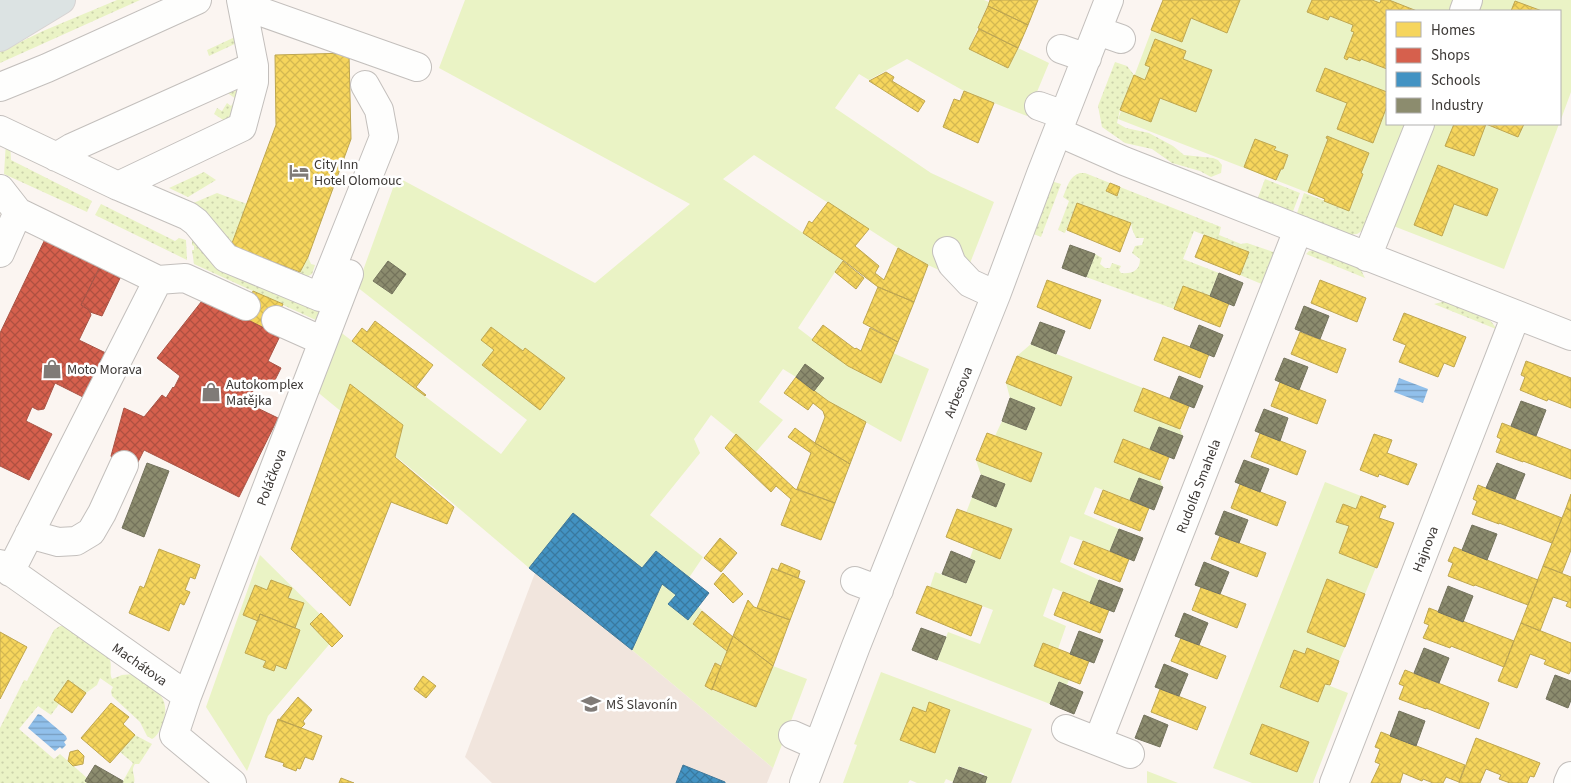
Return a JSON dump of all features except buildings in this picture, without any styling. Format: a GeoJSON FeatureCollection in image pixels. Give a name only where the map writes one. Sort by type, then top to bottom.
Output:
{"type":"FeatureCollection","features":[{"type":"Feature","properties":{"kind":"main road"},"geometry":{"type":"LineString","coordinates":[[0,12],[34,0]]}},
{"type":"Feature","properties":{"kind":"main road"},"geometry":{"type":"LineString","coordinates":[[0,36],[61,0]]}},
{"type":"Feature","properties":{"kind":"street"},"geometry":{"type":"LineString","coordinates":[[0,87],[47,68],[198,0]]}},
{"type":"Feature","properties":{"kind":"street","name":"Arbesova"},"geometry":{"type":"LineString","coordinates":[[804,783],[856,646],[867,585],[996,294],[1087,58],[1109,35],[1109,0]]}},
{"type":"Feature","properties":{"kind":"street"},"geometry":{"type":"LineString","coordinates":[[118,186],[242,127],[254,82],[254,66],[242,3]]}},
{"type":"Feature","properties":{"kind":"street"},"geometry":{"type":"LineString","coordinates":[[242,3],[418,67]]}},
{"type":"Feature","properties":{"kind":"street"},"geometry":{"type":"LineString","coordinates":[[1061,49],[1087,58]]}},
{"type":"Feature","properties":{"kind":"street"},"geometry":{"type":"LineString","coordinates":[[56,157],[71,148],[254,66]]}},
{"type":"Feature","properties":{"kind":"street"},"geometry":{"type":"LineString","coordinates":[[0,130],[118,186],[188,216],[196,222],[226,258],[320,297],[384,137],[379,110],[365,85]]}},
{"type":"Feature","properties":{"kind":"street"},"geometry":{"type":"LineString","coordinates":[[1039,106],[1097,150],[1571,336]]}},
{"type":"Feature","properties":{"kind":"street"},"geometry":{"type":"LineString","coordinates":[[1368,257],[1420,125]]}},
{"type":"Feature","properties":{"kind":"street"},"geometry":{"type":"LineString","coordinates":[[0,189],[18,212],[158,280],[185,278],[246,306]]}},
{"type":"Feature","properties":{"kind":"street"},"geometry":{"type":"LineString","coordinates":[[0,253],[18,212]]}},
{"type":"Feature","properties":{"kind":"street","name":"Rudolfa Smahela"},"geometry":{"type":"LineString","coordinates":[[1098,742],[1298,230]]}},
{"type":"Feature","properties":{"kind":"street"},"geometry":{"type":"LineString","coordinates":[[946,251],[952,264],[970,283],[996,294]]}},
{"type":"Feature","properties":{"kind":"street","name":"Poláčkova"},"geometry":{"type":"LineString","coordinates":[[187,696],[356,257]]}},
{"type":"Feature","properties":{"kind":"street"},"geometry":{"type":"LineString","coordinates":[[5,568],[29,534],[158,280]]}},
{"type":"Feature","properties":{"kind":"street","name":"Hajnova"},"geometry":{"type":"LineString","coordinates":[[1334,783],[1516,315]]}},
{"type":"Feature","properties":{"kind":"street"},"geometry":{"type":"LineString","coordinates":[[276,320],[323,341]]}},
{"type":"Feature","properties":{"kind":"street"},"geometry":{"type":"LineString","coordinates":[[29,534],[58,542],[76,541],[91,532],[102,514],[124,465]]}},
{"type":"Feature","properties":{"kind":"street","name":"Machátova"},"geometry":{"type":"LineString","coordinates":[[5,568],[187,696]]}},
{"type":"Feature","properties":{"kind":"street"},"geometry":{"type":"LineString","coordinates":[[187,696],[174,735],[232,783]]}},
{"type":"Feature","properties":{"kind":"street"},"geometry":{"type":"LineString","coordinates":[[1066,729],[1130,754]]}},
{"type":"Feature","properties":{"kind":"street"},"geometry":{"type":"LineString","coordinates":[[793,735],[818,746]]}},
{"type":"Feature","properties":{"kind":"street"},"geometry":{"type":"LineString","coordinates":[[1568,783],[1571,776]]}},
{"type":"Feature","properties":{"kind":"shaded area","name":"MŠ Slavonín"},"geometry":{"type":"Polygon","coordinates":[[[535,573],[632,650],[773,768],[767,783],[492,783],[465,757],[535,573]]]}},
{"type":"Feature","properties":{"kind":"green space"},"geometry":{"type":"Polygon","coordinates":[[[117,0],[140,0],[0,63],[0,52],[43,31],[117,0]]]}},
{"type":"Feature","properties":{"kind":"green space"},"geometry":{"type":"Polygon","coordinates":[[[465,0],[984,0],[989,2],[969,49],[1008,68],[1018,48],[1049,63],[1027,116],[964,91],[907,59],[869,80],[859,74],[835,108],[931,173],[994,202],[963,281],[928,265],[898,248],[754,155],[723,179],[843,260],[798,328],[848,366],[881,383],[893,353],[929,369],[901,442],[828,401],[814,391],[823,378],[805,365],[796,377],[783,369],[759,402],[783,420],[756,452],[711,415],[694,439],[700,453],[650,515],[703,557],[680,591],[702,610],[693,623],[727,651],[722,665],[714,663],[705,687],[756,707],[773,666],[807,679],[773,768],[315,390],[339,331],[501,454],[527,420],[357,287],[397,177],[595,283],[690,204],[439,68],[465,0]]]}},
{"type":"Feature","properties":{"kind":"green space"},"geometry":{"type":"Polygon","coordinates":[[[1163,0],[1571,0],[1571,92],[1561,119],[1561,10],[1386,10],[1386,125],[1559,125],[1504,269],[1118,119],[1163,0]]]}},
{"type":"Feature","properties":{"kind":"green space"},"geometry":{"type":"Polygon","coordinates":[[[248,31],[241,41],[209,56],[207,50],[248,31]]]}},
{"type":"Feature","properties":{"kind":"green space"},"geometry":{"type":"Polygon","coordinates":[[[1115,62],[1127,66],[1134,75],[1120,110],[1117,123],[1126,128],[1149,133],[1173,146],[1184,155],[1218,160],[1222,165],[1221,173],[1211,177],[1200,171],[1172,163],[1152,149],[1125,143],[1102,127],[1098,106],[1115,62]]]}},
{"type":"Feature","properties":{"kind":"green space"},"geometry":{"type":"Polygon","coordinates":[[[243,80],[241,100],[228,123],[214,114],[217,108],[222,111],[227,103],[231,106],[236,99],[222,89],[243,80]]]}},
{"type":"Feature","properties":{"kind":"green space"},"geometry":{"type":"Polygon","coordinates":[[[6,141],[10,142],[11,160],[92,201],[87,212],[4,174],[6,141]]]}},
{"type":"Feature","properties":{"kind":"green space"},"geometry":{"type":"Polygon","coordinates":[[[1393,161],[1365,229],[1357,234],[1347,235],[1296,216],[1304,193],[1349,210],[1363,175],[1393,161]]]}},
{"type":"Feature","properties":{"kind":"green space"},"geometry":{"type":"Polygon","coordinates":[[[204,172],[216,180],[188,197],[169,188],[204,172]]]}},
{"type":"Feature","properties":{"kind":"green space"},"geometry":{"type":"Polygon","coordinates":[[[1080,173],[1085,173],[1110,183],[1107,192],[1117,196],[1120,187],[1221,227],[1219,235],[1241,244],[1247,243],[1276,253],[1264,285],[1240,275],[1248,252],[1194,231],[1183,259],[1219,273],[1210,296],[1183,286],[1174,309],[1086,277],[1095,254],[1102,258],[1100,264],[1105,268],[1110,268],[1112,263],[1121,266],[1119,270],[1121,273],[1135,271],[1139,266],[1140,259],[1132,253],[1135,246],[1142,245],[1144,238],[1136,238],[1131,223],[1077,203],[1065,233],[1058,230],[1069,201],[1063,197],[1067,186],[1073,177],[1080,173]]]}},
{"type":"Feature","properties":{"kind":"green space"},"geometry":{"type":"Polygon","coordinates":[[[1265,179],[1300,193],[1292,214],[1257,200],[1265,179]]]}},
{"type":"Feature","properties":{"kind":"green space"},"geometry":{"type":"Polygon","coordinates":[[[1051,181],[1061,184],[1041,237],[1031,233],[1051,181]]]}},
{"type":"Feature","properties":{"kind":"green space"},"geometry":{"type":"Polygon","coordinates":[[[217,193],[247,204],[231,246],[300,272],[308,257],[311,264],[315,265],[312,274],[302,279],[294,279],[231,254],[202,216],[190,208],[191,204],[217,193]]]}},
{"type":"Feature","properties":{"kind":"green space"},"geometry":{"type":"Polygon","coordinates":[[[101,204],[175,241],[179,238],[186,240],[187,260],[95,215],[101,204]]]}},
{"type":"Feature","properties":{"kind":"green space"},"geometry":{"type":"Polygon","coordinates":[[[192,229],[322,305],[320,322],[194,264],[192,229]]]}},
{"type":"Feature","properties":{"kind":"green space"},"geometry":{"type":"Polygon","coordinates":[[[1315,250],[1359,266],[1365,278],[1306,254],[1309,251],[1315,250]]]}},
{"type":"Feature","properties":{"kind":"green space"},"geometry":{"type":"Polygon","coordinates":[[[1446,301],[1482,315],[1493,323],[1496,329],[1434,304],[1446,301]]]}},
{"type":"Feature","properties":{"kind":"green space"},"geometry":{"type":"Polygon","coordinates":[[[1031,344],[1143,388],[1134,411],[1180,429],[1183,436],[1159,427],[1150,449],[1123,439],[1115,462],[1160,480],[1163,487],[1139,478],[1130,500],[1095,487],[1084,514],[1119,529],[1110,551],[1070,536],[1060,562],[1099,580],[1090,603],[1053,588],[1043,616],[1066,626],[1058,649],[1043,643],[1034,666],[1069,680],[1067,685],[1059,682],[1050,704],[937,660],[948,632],[980,644],[993,610],[930,587],[935,572],[966,583],[975,561],[970,558],[974,547],[1001,558],[1012,529],[966,513],[972,497],[996,507],[1005,484],[981,475],[976,460],[1030,482],[1042,453],[995,436],[1002,421],[1026,430],[1035,408],[1010,398],[1006,383],[1060,406],[1072,377],[1017,356],[1031,344]]]}},
{"type":"Feature","properties":{"kind":"green space"},"geometry":{"type":"Polygon","coordinates":[[[1325,482],[1361,496],[1356,509],[1343,504],[1336,521],[1349,526],[1339,553],[1376,567],[1365,594],[1327,579],[1307,631],[1345,647],[1339,661],[1307,648],[1305,654],[1294,650],[1280,686],[1318,702],[1325,684],[1348,693],[1313,783],[1252,783],[1213,768],[1325,482]],[[1263,724],[1251,754],[1297,772],[1309,742],[1263,724]]]}},
{"type":"Feature","properties":{"kind":"green space"},"geometry":{"type":"Polygon","coordinates":[[[260,555],[339,633],[268,716],[247,771],[206,707],[260,555]]]}},
{"type":"Feature","properties":{"kind":"green space"},"geometry":{"type":"Polygon","coordinates":[[[60,626],[65,626],[107,656],[111,662],[112,679],[122,675],[134,674],[154,688],[163,699],[165,706],[163,723],[152,739],[147,736],[140,722],[112,696],[111,691],[113,687],[100,678],[97,685],[86,693],[69,681],[54,700],[59,704],[51,715],[38,706],[19,729],[54,759],[60,754],[87,778],[85,781],[88,783],[0,783],[0,728],[24,680],[27,681],[54,630],[60,626]]]}},
{"type":"Feature","properties":{"kind":"green space"},"geometry":{"type":"Polygon","coordinates":[[[881,672],[1032,729],[1011,783],[985,783],[987,777],[984,774],[980,772],[979,774],[959,766],[953,782],[946,779],[944,783],[917,783],[910,780],[908,783],[843,783],[857,745],[854,744],[881,672]]]}},
{"type":"Feature","properties":{"kind":"green space"},"geometry":{"type":"Polygon","coordinates":[[[135,735],[152,744],[139,764],[135,764],[133,771],[134,783],[122,783],[133,763],[120,752],[135,735]]]}},
{"type":"Feature","properties":{"kind":"green space"},"geometry":{"type":"Polygon","coordinates":[[[1147,771],[1178,783],[1147,783],[1147,771]]]}},
{"type":"Feature","properties":{"kind":"water"},"geometry":{"type":"Polygon","coordinates":[[[1399,378],[1428,389],[1423,403],[1394,392],[1399,378]]]}},
{"type":"Feature","properties":{"kind":"water"},"geometry":{"type":"Polygon","coordinates":[[[38,714],[66,736],[67,739],[64,742],[66,745],[62,749],[60,747],[55,751],[28,728],[38,714]]]}},
{"type":"Feature","properties":{"kind":"place","name":"City Inn Hotel Olomouc"},"geometry":{"type":"Point","coordinates":[299,172]}},
{"type":"Feature","properties":{"kind":"place","name":"Moto Morava"},"geometry":{"type":"Point","coordinates":[52,369]}},
{"type":"Feature","properties":{"kind":"place","name":"Autokomplex Matějka"},"geometry":{"type":"Point","coordinates":[211,392]}},
{"type":"Feature","properties":{"kind":"place","name":"MŠ Slavonín"},"geometry":{"type":"Point","coordinates":[591,704]}}]}
